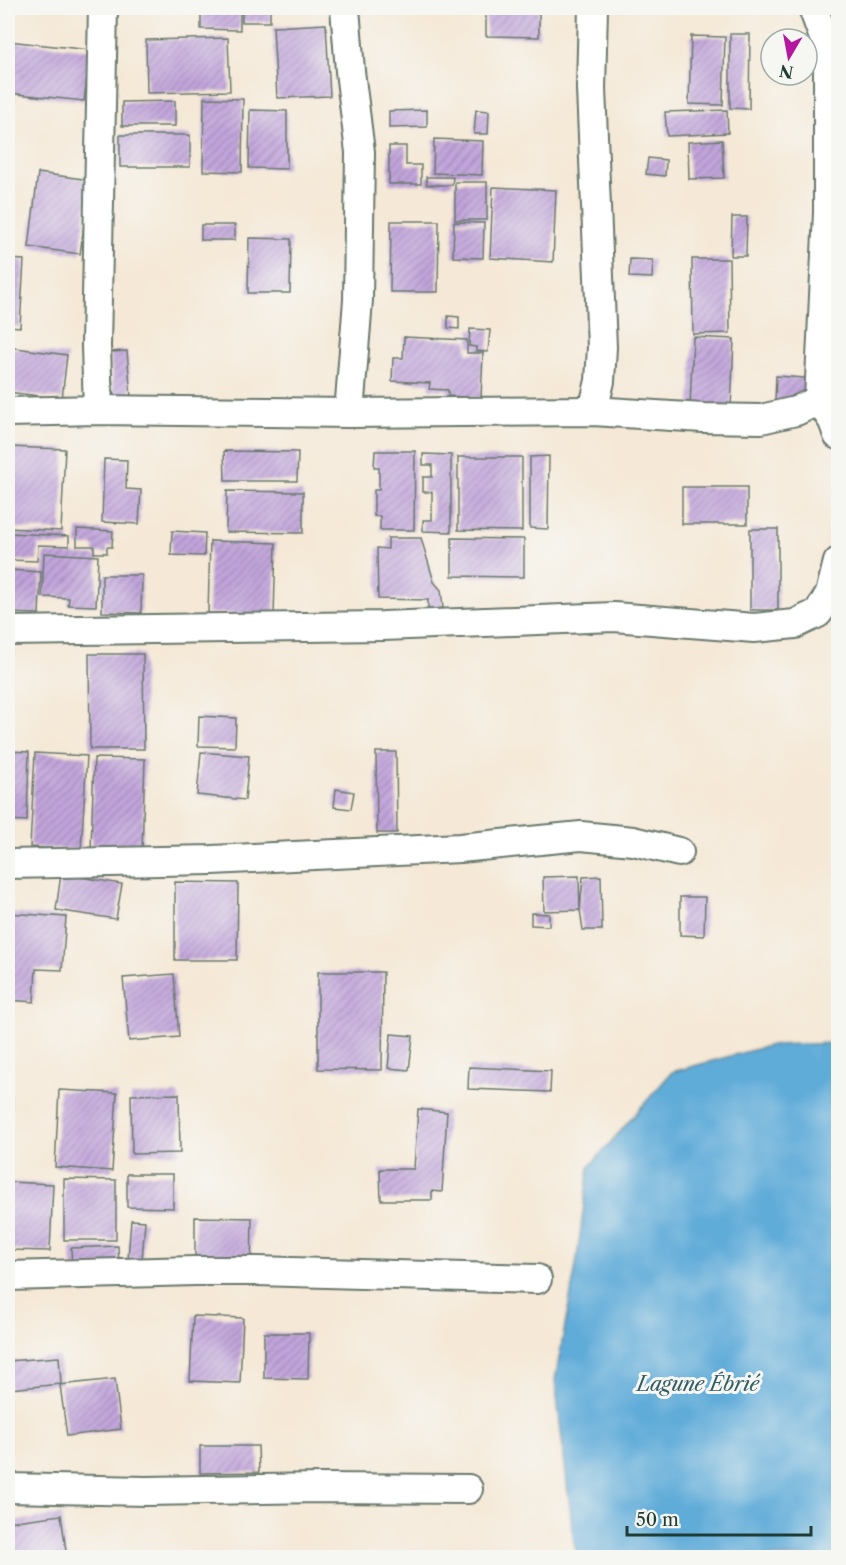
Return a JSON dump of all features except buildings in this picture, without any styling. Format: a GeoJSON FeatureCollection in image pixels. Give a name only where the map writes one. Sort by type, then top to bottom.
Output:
{"type":"FeatureCollection","features":[{"type":"Feature","properties":{"kind":"street"},"geometry":{"type":"LineString","coordinates":[[98,410],[96,346],[103,8]]}},
{"type":"Feature","properties":{"kind":"street"},"geometry":{"type":"LineString","coordinates":[[345,8],[360,152],[358,300],[349,413]]}},
{"type":"Feature","properties":{"kind":"street"},"geometry":{"type":"LineString","coordinates":[[593,8],[591,89],[602,347],[600,381],[593,411]]}},
{"type":"Feature","properties":{"kind":"street"},"geometry":{"type":"LineString","coordinates":[[813,8],[828,49],[828,213],[819,400],[833,422],[838,435]]}},
{"type":"Feature","properties":{"kind":"street"},"geometry":{"type":"LineString","coordinates":[[8,412],[98,410],[349,413],[593,411],[761,419],[796,411],[819,400],[838,371]]}},
{"type":"Feature","properties":{"kind":"street"},"geometry":{"type":"LineString","coordinates":[[8,631],[383,626],[614,617],[754,628],[795,624],[818,613],[830,594],[838,562]]}},
{"type":"Feature","properties":{"kind":"street"},"geometry":{"type":"LineString","coordinates":[[8,864],[212,860],[436,849],[581,836],[633,841],[679,852]]}},
{"type":"Feature","properties":{"kind":"street"},"geometry":{"type":"LineString","coordinates":[[8,1276],[257,1271],[537,1279]]}},
{"type":"Feature","properties":{"kind":"street"},"geometry":{"type":"LineString","coordinates":[[8,1488],[146,1491],[320,1488],[468,1489]]}},
{"type":"Feature","properties":{"kind":"water","name":"Lagune Ébrié"},"geometry":{"type":"Polygon","coordinates":[[[838,1043],[838,1557],[578,1557],[574,1543],[555,1380],[576,1266],[589,1167],[672,1072],[771,1045],[838,1043]]]}}]}
